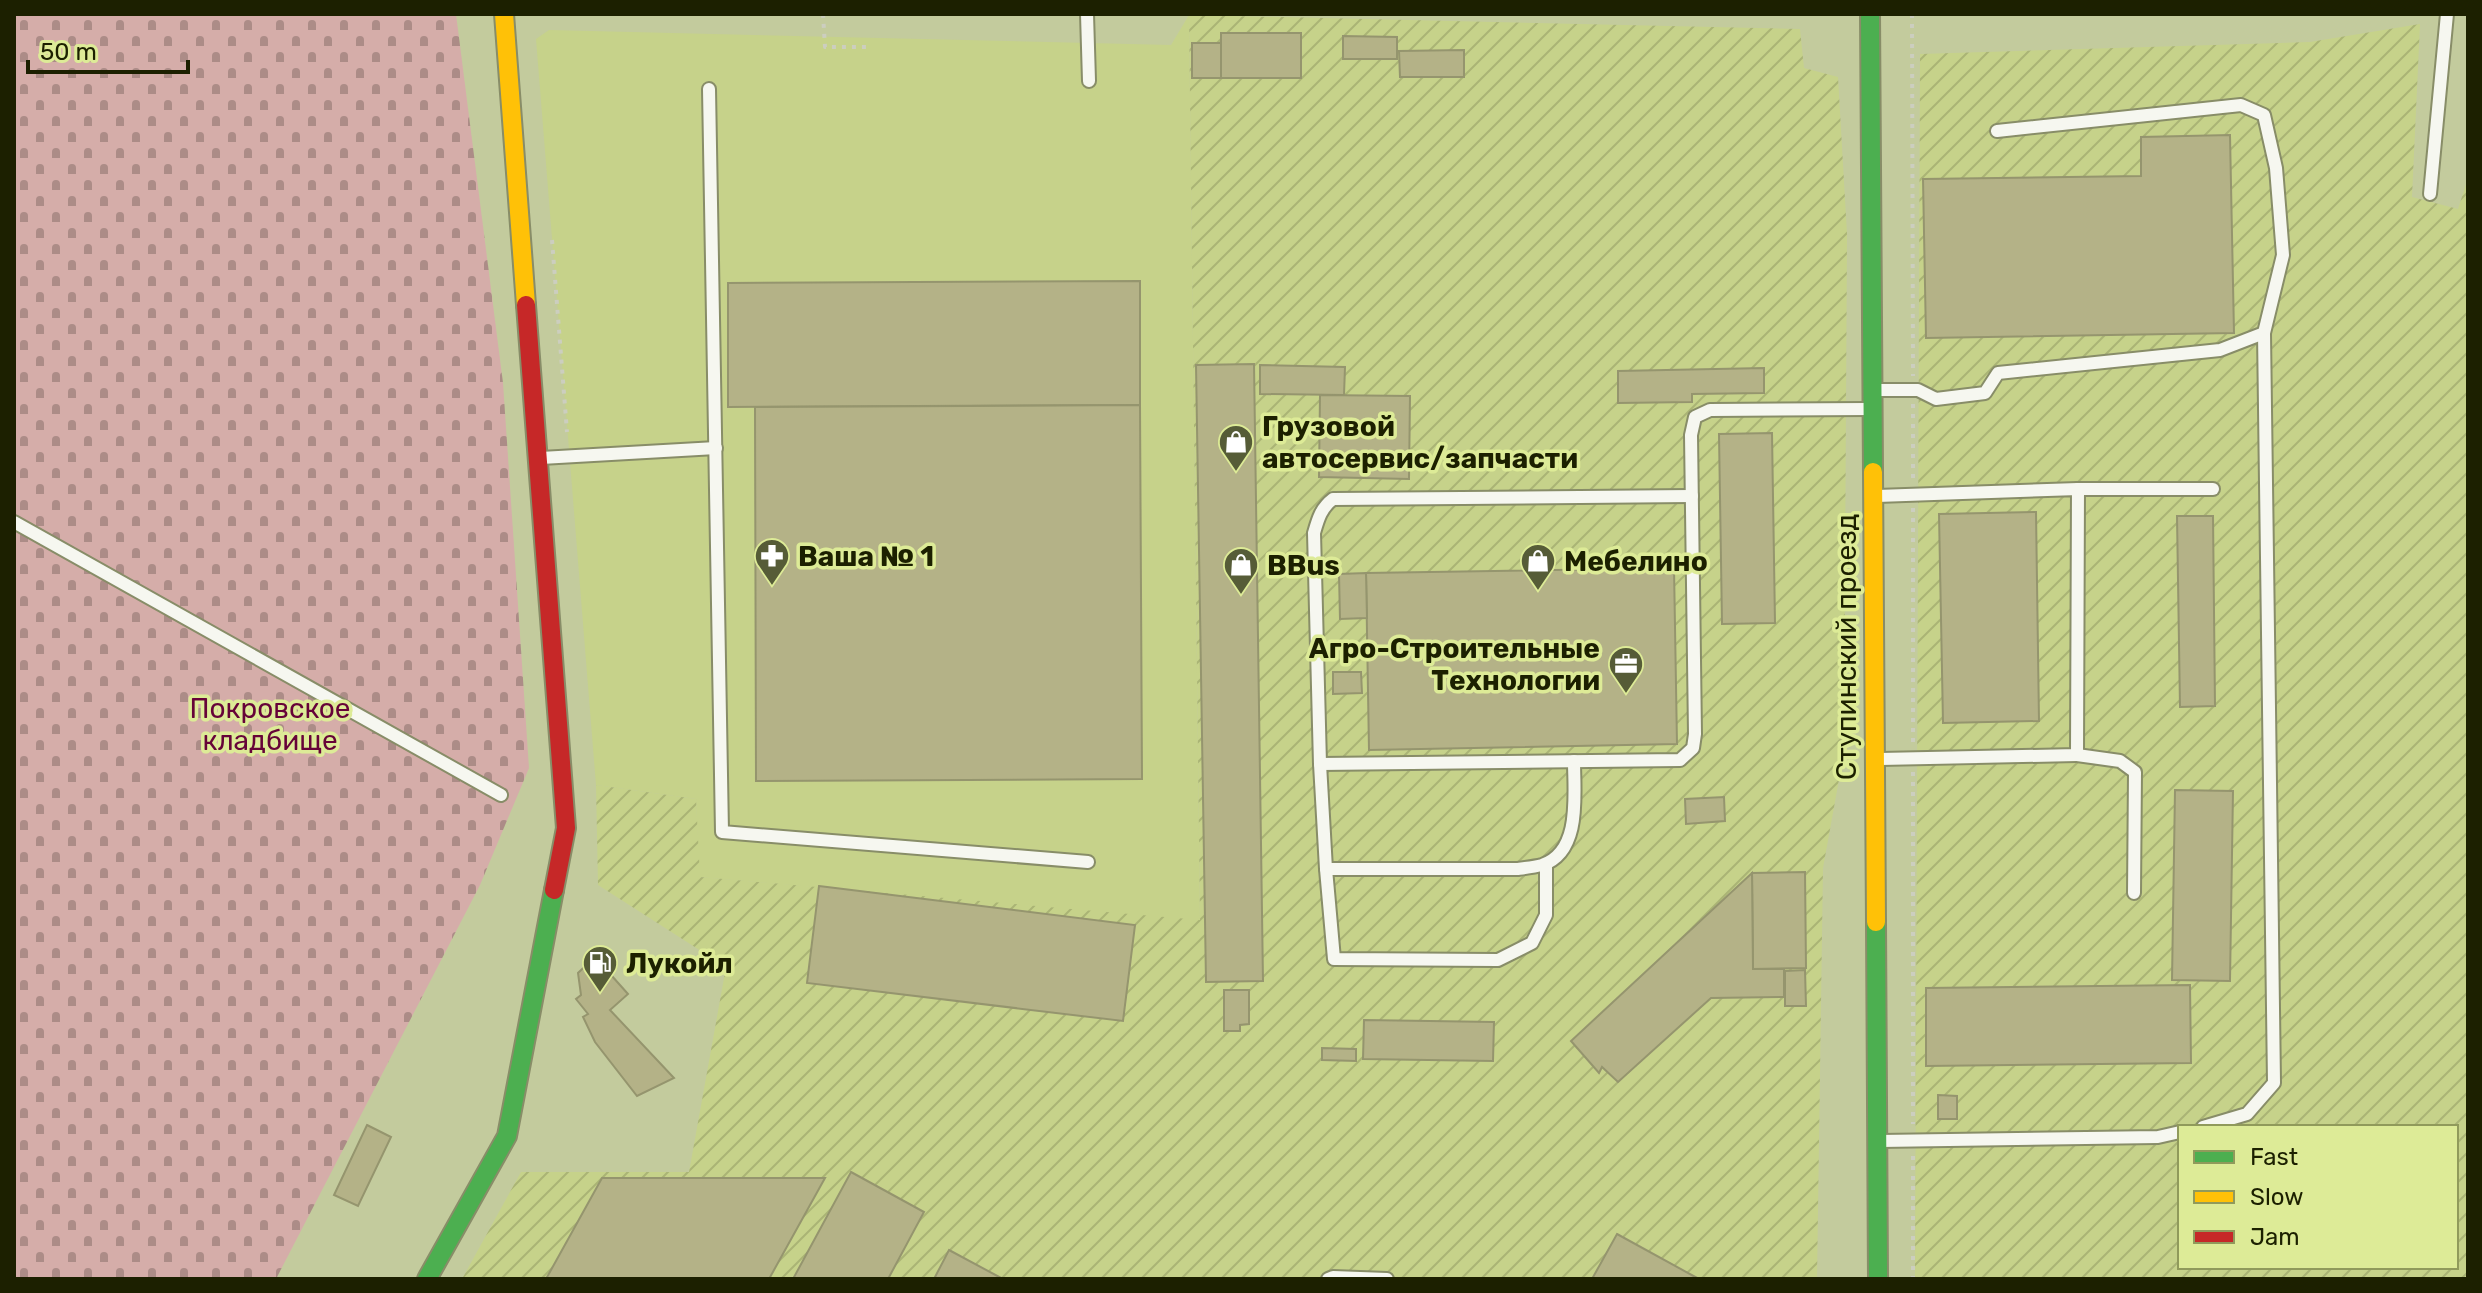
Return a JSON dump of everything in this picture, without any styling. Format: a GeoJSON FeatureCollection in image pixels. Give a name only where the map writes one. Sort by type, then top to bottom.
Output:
{"type":"FeatureCollection","features":[{"type":"Feature","properties":{"kind":"street"},"geometry":{"type":"LineString","coordinates":[[427,1279],[507,1136],[566,828],[504,14]]}},
{"type":"Feature","properties":{"kind":"street","name":"Ступинский проезд"},"geometry":{"type":"LineString","coordinates":[[1870,14],[1878,1279]]}},
{"type":"Feature","properties":{"kind":"lane"},"geometry":{"type":"LineString","coordinates":[[1087,14],[1089,81]]}},
{"type":"Feature","properties":{"kind":"lane"},"geometry":{"type":"LineString","coordinates":[[2430,194],[2447,14]]}},
{"type":"Feature","properties":{"kind":"lane"},"geometry":{"type":"LineString","coordinates":[[709,89],[722,832],[1088,862]]}},
{"type":"Feature","properties":{"kind":"lane"},"geometry":{"type":"LineString","coordinates":[[1997,131],[2241,105],[2264,115],[2276,168],[2283,255],[2264,333],[2274,1083],[2247,1114],[2210,1125]]}},
{"type":"Feature","properties":{"kind":"lane"},"geometry":{"type":"LineString","coordinates":[[1873,390],[1913,390],[1936,399],[1985,393],[1998,373],[2220,350],[2264,333]]}},
{"type":"Feature","properties":{"kind":"lane"},"geometry":{"type":"LineString","coordinates":[[1320,764],[1680,760],[1693,748],[1695,734],[1691,435],[1695,417],[1710,410],[1873,409]]}},
{"type":"Feature","properties":{"kind":"lane"},"geometry":{"type":"LineString","coordinates":[[538,459],[716,448]]}},
{"type":"Feature","properties":{"kind":"lane"},"geometry":{"type":"LineString","coordinates":[[2077,755],[2078,489]]}},
{"type":"Feature","properties":{"kind":"lane"},"geometry":{"type":"LineString","coordinates":[[1873,496],[2078,489],[2213,489]]}},
{"type":"Feature","properties":{"kind":"lane"},"geometry":{"type":"LineString","coordinates":[[1546,864],[1546,915],[1532,943],[1498,960],[1334,959],[1320,764],[1314,533],[1324,506],[1333,499],[1692,496]]}},
{"type":"Feature","properties":{"kind":"lane"},"geometry":{"type":"LineString","coordinates":[[14,522],[501,795]]}},
{"type":"Feature","properties":{"kind":"lane"},"geometry":{"type":"LineString","coordinates":[[1875,759],[2077,755],[2120,761],[2135,772],[2134,893]]}},
{"type":"Feature","properties":{"kind":"lane"},"geometry":{"type":"LineString","coordinates":[[1326,869],[1517,869],[1546,864],[1564,846],[1574,824],[1574,761]]}},
{"type":"Feature","properties":{"kind":"lane"},"geometry":{"type":"LineString","coordinates":[[1877,1141],[2158,1137],[2178,1132]]}},
{"type":"Feature","properties":{"kind":"lane"},"geometry":{"type":"LineString","coordinates":[[1328,1279],[1387,1279]]}},
{"type":"Feature","properties":{"kind":"path"},"geometry":{"type":"LineString","coordinates":[[823,14],[825,47],[870,47]]}},
{"type":"Feature","properties":{"kind":"path"},"geometry":{"type":"LineString","coordinates":[[1912,14],[1913,1279]]}},
{"type":"Feature","properties":{"kind":"shaded area"},"geometry":{"type":"Polygon","coordinates":[[[1189,15],[1200,921],[699,877],[696,799],[596,785],[536,39],[549,30],[1171,45],[1189,15]]]}},
{"type":"Feature","properties":{"kind":"shaded area"},"geometry":{"type":"Polygon","coordinates":[[[1189,15],[1800,29],[1804,68],[1838,77],[1847,234],[1844,752],[1823,868],[1817,1279],[462,1279],[521,1172],[689,1172],[726,967],[598,885],[596,785],[696,799],[700,877],[1200,920],[1189,15]]]}},
{"type":"Feature","properties":{"kind":"shaded area"},"geometry":{"type":"Polygon","coordinates":[[[2420,24],[2412,197],[2458,209],[2468,178],[2468,1279],[1915,1279],[1920,54],[2310,42],[2420,24]]]}},
{"type":"Feature","properties":{"kind":"green space","name":"Покровское кладбище"},"geometry":{"type":"Polygon","coordinates":[[[14,14],[456,14],[503,383],[529,768],[480,885],[276,1279],[14,1279],[14,14]]]}},
{"type":"Feature","properties":{"kind":"building"},"geometry":{"type":"Polygon","coordinates":[[[1221,33],[1301,33],[1301,78],[1221,78],[1221,33]]]}},
{"type":"Feature","properties":{"kind":"building"},"geometry":{"type":"Polygon","coordinates":[[[1343,36],[1397,37],[1397,59],[1343,59],[1343,36]]]}},
{"type":"Feature","properties":{"kind":"building"},"geometry":{"type":"Polygon","coordinates":[[[1192,43],[1221,43],[1221,78],[1192,78],[1192,43]]]}},
{"type":"Feature","properties":{"kind":"building"},"geometry":{"type":"Polygon","coordinates":[[[1464,50],[1464,77],[1400,77],[1399,51],[1464,50]]]}},
{"type":"Feature","properties":{"kind":"building"},"geometry":{"type":"Polygon","coordinates":[[[2230,135],[2234,333],[1926,338],[1923,179],[2141,176],[2141,137],[2230,135]]]}},
{"type":"Feature","properties":{"kind":"building"},"geometry":{"type":"Polygon","coordinates":[[[1140,281],[1140,405],[728,407],[728,283],[1140,281]]]}},
{"type":"Feature","properties":{"kind":"building"},"geometry":{"type":"Polygon","coordinates":[[[1254,364],[1263,981],[1206,982],[1196,365],[1254,364]]]}},
{"type":"Feature","properties":{"kind":"building"},"geometry":{"type":"Polygon","coordinates":[[[1260,365],[1345,367],[1344,395],[1260,394],[1260,365]]]}},
{"type":"Feature","properties":{"kind":"building"},"geometry":{"type":"Polygon","coordinates":[[[1764,368],[1764,393],[1692,394],[1692,402],[1618,403],[1618,371],[1764,368]]]}},
{"type":"Feature","properties":{"kind":"building"},"geometry":{"type":"Polygon","coordinates":[[[1320,395],[1410,396],[1409,479],[1319,477],[1320,395]]]}},
{"type":"Feature","properties":{"kind":"building"},"geometry":{"type":"Polygon","coordinates":[[[1140,405],[1142,779],[756,781],[755,407],[1140,405]]]}},
{"type":"Feature","properties":{"kind":"building"},"geometry":{"type":"Polygon","coordinates":[[[1772,433],[1775,623],[1722,624],[1719,434],[1772,433]]]}},
{"type":"Feature","properties":{"kind":"building"},"geometry":{"type":"Polygon","coordinates":[[[2036,512],[2039,721],[1943,723],[1939,514],[2036,512]]]}},
{"type":"Feature","properties":{"kind":"building"},"geometry":{"type":"Polygon","coordinates":[[[2177,516],[2213,516],[2215,706],[2180,707],[2177,516]]]}},
{"type":"Feature","properties":{"kind":"building"},"geometry":{"type":"Polygon","coordinates":[[[1674,568],[1677,744],[1369,750],[1366,573],[1674,568]]]}},
{"type":"Feature","properties":{"kind":"building"},"geometry":{"type":"Polygon","coordinates":[[[1366,573],[1367,618],[1340,619],[1339,574],[1366,573]]]}},
{"type":"Feature","properties":{"kind":"building"},"geometry":{"type":"Polygon","coordinates":[[[1333,672],[1361,672],[1362,693],[1333,694],[1333,672]]]}},
{"type":"Feature","properties":{"kind":"building"},"geometry":{"type":"Polygon","coordinates":[[[2175,790],[2233,791],[2230,981],[2172,980],[2175,790]]]}},
{"type":"Feature","properties":{"kind":"building"},"geometry":{"type":"Polygon","coordinates":[[[1724,797],[1725,821],[1686,824],[1685,799],[1724,797]]]}},
{"type":"Feature","properties":{"kind":"building"},"geometry":{"type":"Polygon","coordinates":[[[1805,872],[1806,968],[1753,969],[1752,873],[1805,872]]]}},
{"type":"Feature","properties":{"kind":"building"},"geometry":{"type":"Polygon","coordinates":[[[1752,873],[1753,969],[1784,969],[1784,997],[1711,998],[1618,1082],[1602,1067],[1599,1073],[1571,1041],[1752,873]]]}},
{"type":"Feature","properties":{"kind":"building"},"geometry":{"type":"Polygon","coordinates":[[[819,886],[1135,925],[1123,1021],[807,983],[819,886]]]}},
{"type":"Feature","properties":{"kind":"building"},"geometry":{"type":"Polygon","coordinates":[[[595,957],[628,994],[610,1010],[674,1078],[637,1096],[595,1042],[583,1017],[588,1014],[576,999],[581,995],[578,973],[595,957]]]}},
{"type":"Feature","properties":{"kind":"building"},"geometry":{"type":"Polygon","coordinates":[[[1805,970],[1806,1006],[1785,1006],[1785,971],[1805,970]]]}},
{"type":"Feature","properties":{"kind":"building"},"geometry":{"type":"Polygon","coordinates":[[[2190,985],[2191,1063],[1926,1066],[1926,988],[2190,985]]]}},
{"type":"Feature","properties":{"kind":"building"},"geometry":{"type":"Polygon","coordinates":[[[1224,990],[1249,990],[1249,1024],[1240,1025],[1240,1031],[1224,1031],[1224,990]]]}},
{"type":"Feature","properties":{"kind":"building"},"geometry":{"type":"Polygon","coordinates":[[[1364,1020],[1494,1022],[1493,1061],[1363,1059],[1364,1020]]]}},
{"type":"Feature","properties":{"kind":"building"},"geometry":{"type":"Polygon","coordinates":[[[1322,1048],[1356,1049],[1356,1061],[1322,1060],[1322,1048]]]}},
{"type":"Feature","properties":{"kind":"building"},"geometry":{"type":"Polygon","coordinates":[[[1938,1095],[1957,1096],[1957,1119],[1938,1119],[1938,1095]]]}},
{"type":"Feature","properties":{"kind":"building"},"geometry":{"type":"Polygon","coordinates":[[[367,1125],[391,1137],[358,1206],[334,1195],[367,1125]]]}},
{"type":"Feature","properties":{"kind":"building"},"geometry":{"type":"Polygon","coordinates":[[[851,1172],[924,1212],[888,1279],[793,1279],[851,1172]]]}},
{"type":"Feature","properties":{"kind":"building"},"geometry":{"type":"Polygon","coordinates":[[[602,1178],[825,1178],[769,1279],[546,1279],[602,1178]]]}},
{"type":"Feature","properties":{"kind":"building"},"geometry":{"type":"Polygon","coordinates":[[[1617,1234],[1699,1279],[1592,1279],[1617,1234]]]}},
{"type":"Feature","properties":{"kind":"building"},"geometry":{"type":"Polygon","coordinates":[[[949,1250],[1003,1279],[934,1279],[949,1250]]]}},
{"type":"Feature","properties":{"kind":"traffic: fast"},"geometry":{"type":"LineString","coordinates":[[1870,14],[1873,472]]}},
{"type":"Feature","properties":{"kind":"traffic: fast"},"geometry":{"type":"LineString","coordinates":[[427,1279],[507,1136],[554,890]]}},
{"type":"Feature","properties":{"kind":"traffic: fast"},"geometry":{"type":"LineString","coordinates":[[1876,922],[1878,1279]]}},
{"type":"Feature","properties":{"kind":"traffic: slow"},"geometry":{"type":"LineString","coordinates":[[504,14],[526,305]]}},
{"type":"Feature","properties":{"kind":"traffic: slow"},"geometry":{"type":"LineString","coordinates":[[1873,472],[1876,922]]}},
{"type":"Feature","properties":{"kind":"traffic: jam"},"geometry":{"type":"LineString","coordinates":[[526,305],[566,828],[554,890]]}},
{"type":"Feature","properties":{"kind":"place","name":"Грузовой автосервис/запчасти"},"geometry":{"type":"Point","coordinates":[1236,473]}},
{"type":"Feature","properties":{"kind":"place","name":"Ваша № 1"},"geometry":{"type":"Point","coordinates":[772,587]}},
{"type":"Feature","properties":{"kind":"place","name":"Мебелино"},"geometry":{"type":"Point","coordinates":[1538,592]}},
{"type":"Feature","properties":{"kind":"place","name":"BBus"},"geometry":{"type":"Point","coordinates":[1241,596]}},
{"type":"Feature","properties":{"kind":"place","name":"Агро-Строительные Технологии"},"geometry":{"type":"Point","coordinates":[1626,695]}},
{"type":"Feature","properties":{"kind":"place","name":"Лукойл"},"geometry":{"type":"Point","coordinates":[600,994]}}]}
